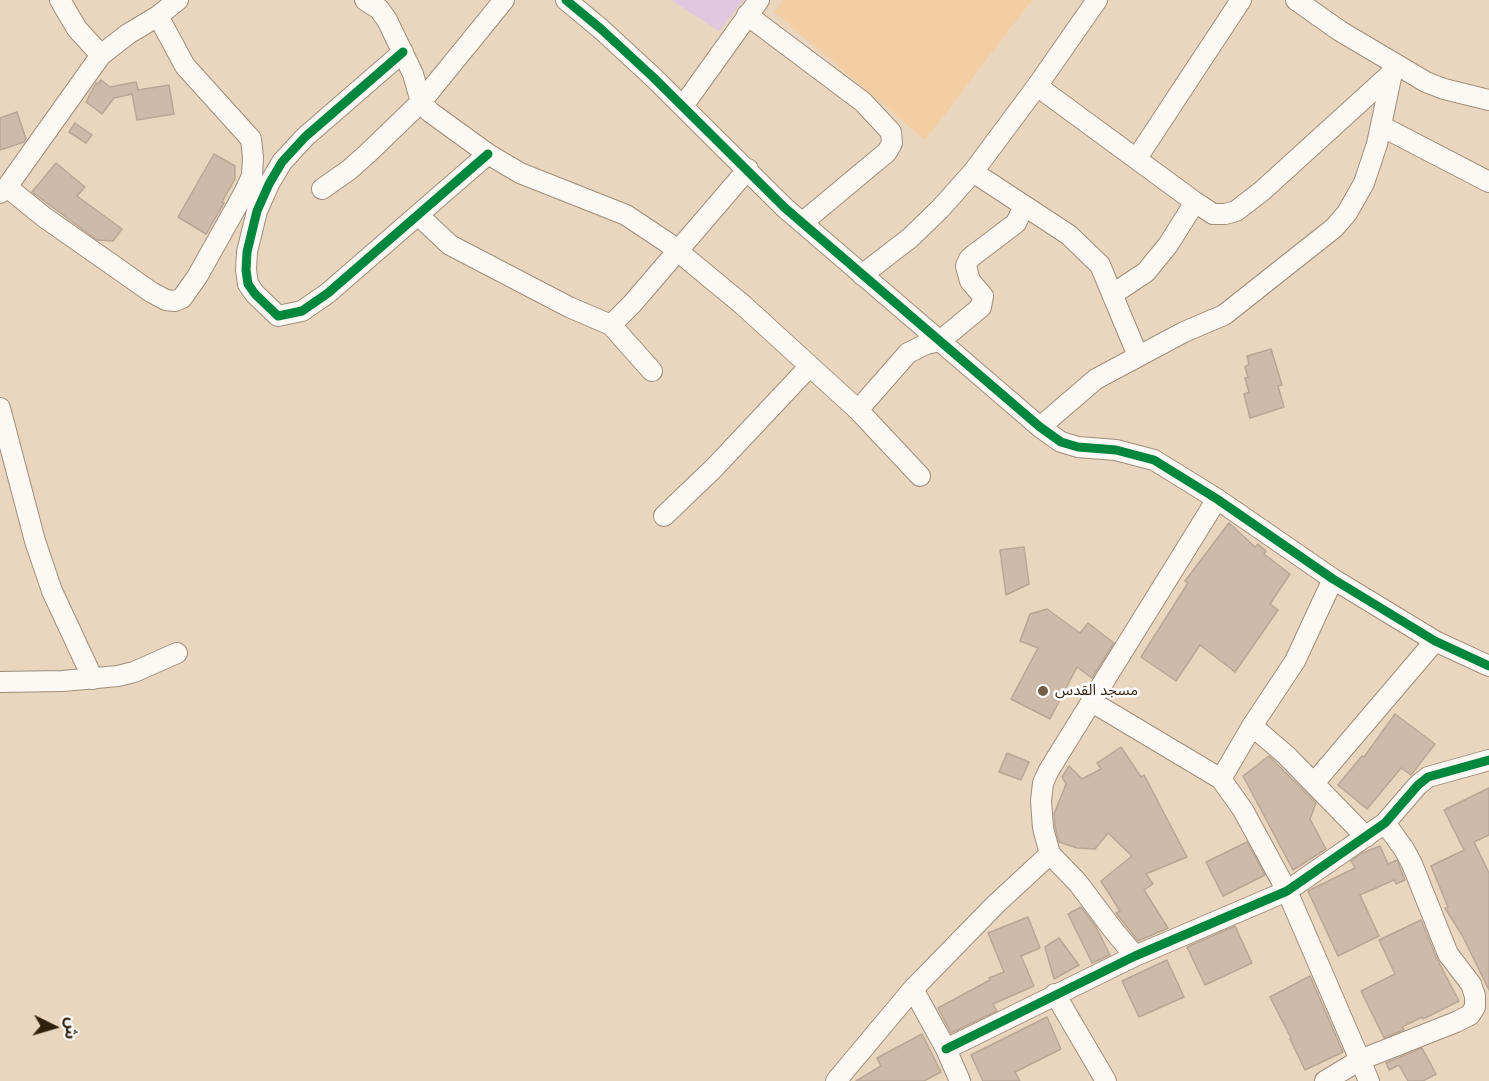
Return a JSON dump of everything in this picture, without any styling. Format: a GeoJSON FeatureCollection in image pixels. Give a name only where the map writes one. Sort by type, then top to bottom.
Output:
{"type":"FeatureCollection","features":[{"type":"Feature","properties":{"kind":"street"},"geometry":{"type":"LineString","coordinates":[[60,0],[77,29],[101,55]]}},
{"type":"Feature","properties":{"kind":"street"},"geometry":{"type":"LineString","coordinates":[[158,16],[185,66],[251,139],[253,157],[252,176],[243,195],[197,277],[182,298],[175,301],[166,300],[151,292],[4,190],[101,55],[178,0]]}},
{"type":"Feature","properties":{"kind":"street"},"geometry":{"type":"LineString","coordinates":[[365,0],[379,9],[413,74],[421,102],[430,112],[488,154],[540,181],[626,215],[668,243],[676,252],[743,305],[858,410],[920,476]]}},
{"type":"Feature","properties":{"kind":"street"},"geometry":{"type":"LineString","coordinates":[[322,189],[366,155],[421,102],[504,0]]}},
{"type":"Feature","properties":{"kind":"street"},"geometry":{"type":"LineString","coordinates":[[566,0],[601,29],[683,106],[785,208],[1040,427],[1061,442],[1078,447],[1116,450],[1154,460],[1217,499],[1333,579],[1434,641],[1489,666]]}},
{"type":"Feature","properties":{"kind":"street"},"geometry":{"type":"LineString","coordinates":[[862,275],[910,238],[973,172],[1097,0]]}},
{"type":"Feature","properties":{"kind":"street"},"geometry":{"type":"LineString","coordinates":[[1137,158],[1240,0]]}},
{"type":"Feature","properties":{"kind":"street"},"geometry":{"type":"LineString","coordinates":[[1296,0],[1395,70],[1444,89],[1489,100]]}},
{"type":"Feature","properties":{"kind":"street"},"geometry":{"type":"LineString","coordinates":[[683,106],[753,8],[863,102],[891,132],[892,143],[887,152],[803,222]]}},
{"type":"Feature","properties":{"kind":"street"},"geometry":{"type":"LineString","coordinates":[[403,52],[305,137],[282,162],[257,211],[247,252],[248,284],[255,294],[276,315],[282,317],[296,314],[328,293],[488,154]]}},
{"type":"Feature","properties":{"kind":"street"},"geometry":{"type":"LineString","coordinates":[[1037,86],[1195,202],[1214,214],[1225,214],[1236,211],[1262,191],[1395,70]]}},
{"type":"Feature","properties":{"kind":"street"},"geometry":{"type":"LineString","coordinates":[[1040,427],[1096,380],[1184,332],[1224,315],[1334,228],[1347,213],[1364,183],[1377,144],[1395,70]]}},
{"type":"Feature","properties":{"kind":"street"},"geometry":{"type":"LineString","coordinates":[[1381,126],[1489,183]]}},
{"type":"Feature","properties":{"kind":"street"},"geometry":{"type":"LineString","coordinates":[[611,325],[748,169]]}},
{"type":"Feature","properties":{"kind":"street"},"geometry":{"type":"LineString","coordinates":[[973,172],[1069,235],[1100,265],[1138,356]]}},
{"type":"Feature","properties":{"kind":"street"},"geometry":{"type":"LineString","coordinates":[[1113,294],[1146,272],[1168,245],[1195,202]]}},
{"type":"Feature","properties":{"kind":"street"},"geometry":{"type":"LineString","coordinates":[[858,410],[908,353],[926,344],[940,341],[981,307],[983,296],[970,281],[966,273],[966,266],[969,259],[1016,223],[1024,206]]}},
{"type":"Feature","properties":{"kind":"street"},"geometry":{"type":"LineString","coordinates":[[418,215],[450,245],[569,308],[611,325],[652,371]]}},
{"type":"Feature","properties":{"kind":"street"},"geometry":{"type":"LineString","coordinates":[[664,516],[810,366]]}},
{"type":"Feature","properties":{"kind":"street"},"geometry":{"type":"LineString","coordinates":[[0,408],[52,591],[93,679]]}},
{"type":"Feature","properties":{"kind":"street"},"geometry":{"type":"LineString","coordinates":[[1136,956],[1078,883],[1050,854],[1043,828],[1041,801],[1043,783],[1217,499]]}},
{"type":"Feature","properties":{"kind":"street"},"geometry":{"type":"LineString","coordinates":[[1221,779],[1252,726],[1295,661],[1333,579]]}},
{"type":"Feature","properties":{"kind":"street"},"geometry":{"type":"LineString","coordinates":[[1314,783],[1434,641]]}},
{"type":"Feature","properties":{"kind":"street"},"geometry":{"type":"LineString","coordinates":[[0,682],[32,683],[118,676],[134,672],[177,653]]}},
{"type":"Feature","properties":{"kind":"street"},"geometry":{"type":"LineString","coordinates":[[1092,702],[1221,779],[1243,810],[1287,891],[1369,1081]]}},
{"type":"Feature","properties":{"kind":"street"},"geometry":{"type":"LineString","coordinates":[[1252,726],[1286,754],[1366,837]]}},
{"type":"Feature","properties":{"kind":"street"},"geometry":{"type":"LineString","coordinates":[[946,1049],[1136,956],[1287,891],[1386,823],[1418,785],[1428,777],[1488,763]]}},
{"type":"Feature","properties":{"kind":"street"},"geometry":{"type":"LineString","coordinates":[[1325,1081],[1360,1060],[1456,1022],[1470,1015],[1475,1007],[1475,996],[1471,984],[1448,954],[1408,856],[1386,823]]}},
{"type":"Feature","properties":{"kind":"street"},"geometry":{"type":"LineString","coordinates":[[836,1081],[913,989],[996,904],[1050,854]]}},
{"type":"Feature","properties":{"kind":"street"},"geometry":{"type":"LineString","coordinates":[[913,989],[946,1049],[960,1081]]}},
{"type":"Feature","properties":{"kind":"street"},"geometry":{"type":"LineString","coordinates":[[1055,994],[1106,1081]]}},
{"type":"Feature","properties":{"kind":"shaded area"},"geometry":{"type":"Polygon","coordinates":[[[671,0],[744,0],[719,31],[671,0]]]}},
{"type":"Feature","properties":{"kind":"shaded area"},"geometry":{"type":"Polygon","coordinates":[[[783,0],[1032,0],[925,140],[774,12],[783,0]]]}},
{"type":"Feature","properties":{"kind":"building"},"geometry":{"type":"Polygon","coordinates":[[[101,80],[110,87],[136,82],[138,90],[169,85],[174,114],[137,120],[132,94],[114,98],[102,114],[86,102],[96,83],[98,84],[101,80]]]}},
{"type":"Feature","properties":{"kind":"building"},"geometry":{"type":"Polygon","coordinates":[[[17,112],[26,139],[24,142],[0,150],[0,118],[17,112]]]}},
{"type":"Feature","properties":{"kind":"building"},"geometry":{"type":"Polygon","coordinates":[[[75,123],[92,135],[86,143],[69,132],[75,123]]]}},
{"type":"Feature","properties":{"kind":"building"},"geometry":{"type":"Polygon","coordinates":[[[214,154],[235,166],[235,179],[206,234],[178,217],[214,154]]]}},
{"type":"Feature","properties":{"kind":"building"},"geometry":{"type":"Polygon","coordinates":[[[56,163],[85,187],[77,196],[122,229],[113,241],[97,240],[32,192],[56,163]]]}},
{"type":"Feature","properties":{"kind":"building"},"geometry":{"type":"Polygon","coordinates":[[[1271,349],[1282,385],[1278,386],[1284,407],[1250,418],[1244,394],[1249,392],[1245,378],[1248,377],[1245,367],[1249,364],[1247,356],[1271,349]]]}},
{"type":"Feature","properties":{"kind":"building"},"geometry":{"type":"Polygon","coordinates":[[[1229,523],[1255,547],[1258,544],[1266,551],[1264,554],[1290,574],[1270,604],[1278,610],[1235,672],[1200,645],[1176,681],[1141,657],[1188,583],[1185,581],[1229,523]]]}},
{"type":"Feature","properties":{"kind":"building"},"geometry":{"type":"Polygon","coordinates":[[[1024,547],[1029,584],[1006,595],[1000,550],[1024,547]]]}},
{"type":"Feature","properties":{"kind":"building"},"geometry":{"type":"Polygon","coordinates":[[[1047,609],[1080,633],[1088,623],[1114,643],[1092,678],[1077,667],[1050,719],[1011,699],[1038,648],[1020,641],[1030,614],[1047,609]]]}},
{"type":"Feature","properties":{"kind":"building"},"geometry":{"type":"Polygon","coordinates":[[[1395,714],[1435,744],[1411,775],[1401,768],[1367,809],[1338,785],[1362,756],[1364,757],[1395,714]]]}},
{"type":"Feature","properties":{"kind":"building"},"geometry":{"type":"Polygon","coordinates":[[[1121,747],[1141,777],[1144,775],[1187,857],[1146,874],[1153,884],[1144,890],[1168,928],[1138,941],[1116,913],[1120,911],[1101,881],[1132,856],[1108,833],[1095,849],[1077,848],[1059,842],[1055,826],[1054,814],[1066,784],[1062,777],[1069,766],[1082,779],[1101,769],[1097,763],[1121,747]]]}},
{"type":"Feature","properties":{"kind":"building"},"geometry":{"type":"Polygon","coordinates":[[[1007,753],[1029,762],[1021,780],[999,772],[1007,753]]]}},
{"type":"Feature","properties":{"kind":"building"},"geometry":{"type":"Polygon","coordinates":[[[1269,756],[1316,803],[1310,819],[1326,849],[1293,870],[1243,776],[1269,756]]]}},
{"type":"Feature","properties":{"kind":"building"},"geometry":{"type":"Polygon","coordinates":[[[1489,788],[1489,835],[1474,842],[1489,873],[1489,990],[1462,935],[1445,908],[1448,907],[1431,866],[1464,850],[1444,810],[1489,788]]]}},
{"type":"Feature","properties":{"kind":"building"},"geometry":{"type":"Polygon","coordinates":[[[1247,842],[1265,875],[1223,896],[1206,862],[1247,842]]]}},
{"type":"Feature","properties":{"kind":"building"},"geometry":{"type":"Polygon","coordinates":[[[1380,846],[1388,864],[1397,860],[1405,880],[1396,884],[1394,880],[1360,895],[1379,936],[1338,956],[1308,891],[1355,868],[1351,861],[1362,853],[1380,846]]]}},
{"type":"Feature","properties":{"kind":"building"},"geometry":{"type":"Polygon","coordinates":[[[1081,907],[1096,927],[1110,955],[1092,963],[1068,914],[1081,907]]]}},
{"type":"Feature","properties":{"kind":"building"},"geometry":{"type":"Polygon","coordinates":[[[1028,917],[1040,948],[1021,956],[1034,986],[993,1004],[997,1011],[951,1033],[938,1008],[990,980],[989,978],[1004,972],[988,933],[1028,917]]]}},
{"type":"Feature","properties":{"kind":"building"},"geometry":{"type":"Polygon","coordinates":[[[1421,920],[1437,959],[1459,1001],[1423,1019],[1422,1017],[1402,1027],[1404,1030],[1384,1038],[1361,991],[1395,974],[1379,940],[1421,920]]]}},
{"type":"Feature","properties":{"kind":"building"},"geometry":{"type":"Polygon","coordinates":[[[1235,926],[1252,963],[1205,985],[1187,947],[1235,926]]]}},
{"type":"Feature","properties":{"kind":"building"},"geometry":{"type":"Polygon","coordinates":[[[1059,938],[1079,965],[1054,979],[1045,947],[1059,938]]]}},
{"type":"Feature","properties":{"kind":"building"},"geometry":{"type":"Polygon","coordinates":[[[1167,960],[1184,997],[1139,1017],[1122,981],[1167,960]]]}},
{"type":"Feature","properties":{"kind":"building"},"geometry":{"type":"Polygon","coordinates":[[[1310,976],[1343,1052],[1305,1070],[1270,997],[1310,976]]]}},
{"type":"Feature","properties":{"kind":"building"},"geometry":{"type":"Polygon","coordinates":[[[1047,1017],[1061,1049],[1015,1072],[1020,1081],[983,1081],[971,1055],[1047,1017]]]}},
{"type":"Feature","properties":{"kind":"building"},"geometry":{"type":"Polygon","coordinates":[[[922,1034],[941,1072],[924,1081],[856,1081],[881,1066],[877,1058],[922,1034]]]}},
{"type":"Feature","properties":{"kind":"building"},"geometry":{"type":"Polygon","coordinates":[[[1422,1048],[1436,1074],[1423,1081],[1408,1081],[1399,1065],[1389,1070],[1386,1063],[1422,1048]]]}},
{"type":"Feature","properties":{"kind":"cycle path"},"geometry":{"type":"LineString","coordinates":[[566,0],[654,78],[785,208],[1040,427],[1061,442],[1078,447],[1116,450],[1154,460],[1217,499],[1333,579],[1435,641],[1489,666]]}},
{"type":"Feature","properties":{"kind":"cycle path"},"geometry":{"type":"LineString","coordinates":[[403,52],[305,137],[282,162],[257,211],[247,252],[248,284],[255,294],[278,316],[302,311],[328,293],[488,154]]}},
{"type":"Feature","properties":{"kind":"cycle path"},"geometry":{"type":"LineString","coordinates":[[946,1049],[1135,956],[1287,891],[1385,823],[1418,785],[1428,777],[1489,760]]}},
{"type":"Feature","properties":{"kind":"place","name":"مسجد القدس"},"geometry":{"type":"Point","coordinates":[1043,691]}}]}
